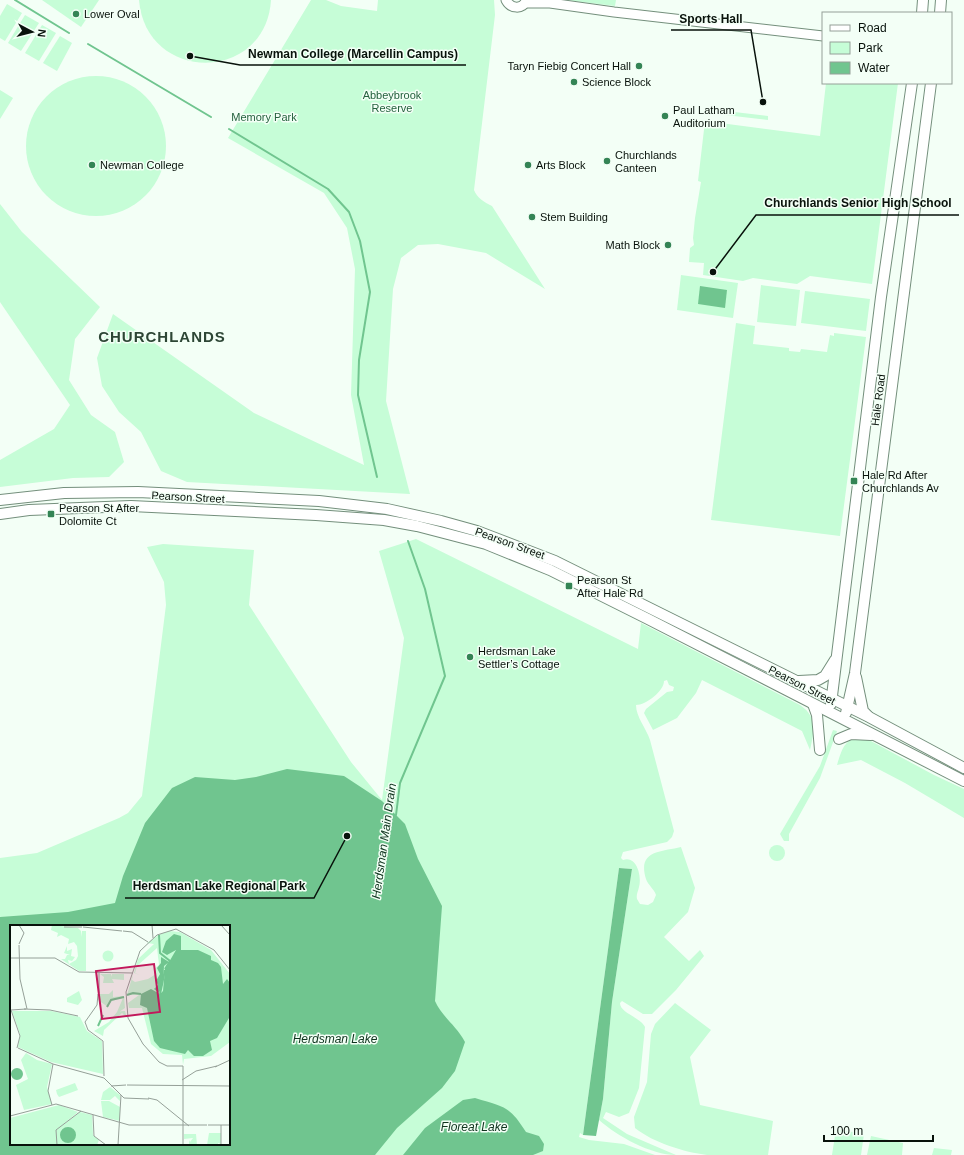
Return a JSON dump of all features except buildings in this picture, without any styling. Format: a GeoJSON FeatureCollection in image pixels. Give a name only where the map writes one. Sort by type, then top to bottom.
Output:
{"type":"FeatureCollection","features":[{"type":"Feature","properties":{"kind":"main road"},"geometry":{"type":"LineString","coordinates":[[922,12],[923,0]]}},
{"type":"Feature","properties":{"kind":"main road","name":"Hale Road"},"geometry":{"type":"LineString","coordinates":[[830,713],[878,327],[912,84]]}},
{"type":"Feature","properties":{"kind":"main road","name":"Hale Road"},"geometry":{"type":"LineString","coordinates":[[844,720],[855,673],[931,84]]}},
{"type":"Feature","properties":{"kind":"main road","name":"Pearson Street"},"geometry":{"type":"LineString","coordinates":[[0,500],[64,493],[138,492],[319,501],[387,509],[441,521],[477,532],[555,561],[869,717],[964,768]]}},
{"type":"Feature","properties":{"kind":"main road","name":"Pearson Street"},"geometry":{"type":"LineString","coordinates":[[0,514],[29,510],[131,506],[324,516],[384,520],[417,526],[486,544],[550,570],[964,782]]}},
{"type":"Feature","properties":{"kind":"main road"},"geometry":{"type":"LineString","coordinates":[[795,681],[818,680],[825,676],[838,654]]}},
{"type":"Feature","properties":{"kind":"main road"},"geometry":{"type":"LineString","coordinates":[[855,673],[863,711],[869,717]]}},
{"type":"Feature","properties":{"kind":"main road"},"geometry":{"type":"LineString","coordinates":[[813,704],[817,715],[820,750]]}},
{"type":"Feature","properties":{"kind":"main road"},"geometry":{"type":"LineString","coordinates":[[839,739],[851,734],[875,736]]}},
{"type":"Feature","properties":{"kind":"street"},"geometry":{"type":"LineString","coordinates":[[506,0],[510,6],[515,7],[526,2],[547,2],[611,12],[822,36]]}},
{"type":"Feature","properties":{"kind":"green space","name":"Lower Oval"},"geometry":{"type":"Polygon","coordinates":[[[42,0],[99,0],[81,27],[42,0]]]}},
{"type":"Feature","properties":{"kind":"green space"},"geometry":{"type":"Polygon","coordinates":[[[139,0],[271,0],[264,27],[249,47],[229,59],[206,63],[183,59],[162,47],[146,28],[139,0]]]}},
{"type":"Feature","properties":{"kind":"green space"},"geometry":{"type":"Polygon","coordinates":[[[311,0],[326,0],[341,6],[377,11],[378,0],[494,0],[495,15],[474,190],[481,200],[492,206],[545,289],[486,253],[438,244],[418,245],[401,258],[393,289],[386,401],[410,494],[187,482],[161,471],[141,432],[119,412],[102,386],[97,358],[113,314],[254,413],[364,465],[351,395],[355,269],[347,228],[324,193],[228,138],[311,0]]]}},
{"type":"Feature","properties":{"kind":"green space"},"geometry":{"type":"Polygon","coordinates":[[[566,0],[616,0],[615,6],[566,0]]]}},
{"type":"Feature","properties":{"kind":"green space"},"geometry":{"type":"Polygon","coordinates":[[[7,4],[22,13],[5,41],[0,38],[0,16],[7,4]]]}},
{"type":"Feature","properties":{"kind":"green space"},"geometry":{"type":"Polygon","coordinates":[[[25,15],[39,23],[21,51],[8,43],[25,15]]]}},
{"type":"Feature","properties":{"kind":"green space"},"geometry":{"type":"Polygon","coordinates":[[[42,25],[56,33],[39,61],[25,53],[42,25]]]}},
{"type":"Feature","properties":{"kind":"green space"},"geometry":{"type":"Polygon","coordinates":[[[60,36],[72,43],[57,71],[43,63],[60,36]]]}},
{"type":"Feature","properties":{"kind":"green space"},"geometry":{"type":"Polygon","coordinates":[[[103,76],[129,84],[150,102],[161,119],[165,132],[165,160],[161,173],[154,185],[140,200],[123,211],[110,215],[89,216],[63,208],[42,190],[31,173],[27,160],[26,139],[34,113],[52,92],[69,81],[82,77],[103,76]]]}},
{"type":"Feature","properties":{"kind":"green space"},"geometry":{"type":"Polygon","coordinates":[[[826,84],[898,84],[872,284],[810,276],[797,284],[753,278],[743,281],[703,275],[704,263],[689,262],[690,248],[694,245],[693,238],[695,218],[701,182],[698,181],[705,121],[820,136],[826,84]]]}},
{"type":"Feature","properties":{"kind":"green space"},"geometry":{"type":"Polygon","coordinates":[[[0,90],[13,98],[0,119],[0,90]]]}},
{"type":"Feature","properties":{"kind":"green space"},"geometry":{"type":"Polygon","coordinates":[[[709,109],[768,116],[768,120],[708,113],[709,109]]]}},
{"type":"Feature","properties":{"kind":"green space"},"geometry":{"type":"Polygon","coordinates":[[[0,204],[22,232],[100,307],[75,339],[69,380],[91,415],[115,432],[124,462],[109,477],[73,478],[0,487],[0,460],[54,429],[70,405],[0,302],[0,204]]]}},
{"type":"Feature","properties":{"kind":"green space"},"geometry":{"type":"Polygon","coordinates":[[[681,275],[738,283],[733,318],[677,310],[681,275]]]}},
{"type":"Feature","properties":{"kind":"green space"},"geometry":{"type":"Polygon","coordinates":[[[761,285],[800,290],[796,326],[757,322],[761,285]]]}},
{"type":"Feature","properties":{"kind":"green space"},"geometry":{"type":"Polygon","coordinates":[[[805,291],[870,299],[866,331],[801,323],[805,291]]]}},
{"type":"Feature","properties":{"kind":"green space"},"geometry":{"type":"Polygon","coordinates":[[[736,323],[755,326],[753,344],[789,348],[789,351],[800,352],[801,349],[827,352],[830,335],[834,336],[834,333],[866,337],[840,536],[711,520],[736,323]]]}},
{"type":"Feature","properties":{"kind":"green space"},"geometry":{"type":"Polygon","coordinates":[[[416,539],[638,649],[641,623],[800,705],[810,715],[813,725],[813,737],[810,750],[802,731],[702,680],[696,693],[677,718],[653,730],[644,713],[646,709],[667,692],[673,691],[674,687],[669,685],[667,680],[664,681],[661,689],[654,697],[645,703],[636,705],[639,718],[650,740],[674,831],[672,837],[667,842],[623,852],[621,858],[623,860],[628,859],[635,864],[640,878],[637,899],[640,904],[648,905],[653,902],[656,895],[646,879],[644,870],[645,862],[648,857],[653,854],[681,847],[695,888],[688,912],[664,937],[689,961],[700,950],[704,956],[676,990],[652,1014],[643,1014],[622,1001],[620,1003],[623,1010],[639,1020],[645,1027],[639,1088],[629,1113],[619,1117],[606,1112],[603,1118],[627,1134],[676,1155],[656,1152],[635,1144],[599,1120],[603,1099],[612,1002],[632,869],[619,868],[583,1135],[580,1133],[579,1137],[589,1140],[624,1144],[655,1155],[0,1155],[0,858],[37,853],[119,818],[128,813],[142,796],[166,605],[164,582],[147,547],[163,544],[254,550],[249,605],[351,762],[382,800],[404,638],[379,551],[416,539]]]}},
{"type":"Feature","properties":{"kind":"green space"},"geometry":{"type":"Polygon","coordinates":[[[833,730],[837,731],[820,778],[789,834],[789,841],[784,841],[780,834],[820,766],[833,730]]]}},
{"type":"Feature","properties":{"kind":"green space"},"geometry":{"type":"Polygon","coordinates":[[[856,738],[869,740],[934,775],[964,789],[964,818],[905,783],[861,760],[837,765],[845,745],[856,738]]]}},
{"type":"Feature","properties":{"kind":"green space"},"geometry":{"type":"Polygon","coordinates":[[[774,845],[780,845],[785,850],[783,859],[780,861],[774,861],[769,856],[769,850],[774,845]]]}},
{"type":"Feature","properties":{"kind":"green space"},"geometry":{"type":"Polygon","coordinates":[[[675,1003],[711,1030],[690,1057],[700,1105],[773,1121],[768,1155],[698,1154],[660,1142],[635,1128],[634,1117],[647,1082],[651,1034],[655,1024],[675,1003]]]}},
{"type":"Feature","properties":{"kind":"green space"},"geometry":{"type":"Polygon","coordinates":[[[836,1129],[864,1134],[861,1155],[832,1155],[836,1129]]]}},
{"type":"Feature","properties":{"kind":"green space"},"geometry":{"type":"Polygon","coordinates":[[[871,1136],[903,1143],[902,1155],[867,1155],[871,1136]]]}},
{"type":"Feature","properties":{"kind":"green space"},"geometry":{"type":"Polygon","coordinates":[[[934,1148],[952,1150],[951,1155],[932,1155],[934,1148]]]}},
{"type":"Feature","properties":{"kind":"water"},"geometry":{"type":"Polygon","coordinates":[[[700,286],[727,290],[725,308],[698,304],[700,286]]]}},
{"type":"Feature","properties":{"kind":"water","name":"Herdsman Lake"},"geometry":{"type":"Polygon","coordinates":[[[287,769],[344,776],[382,801],[405,824],[418,859],[442,906],[435,1001],[441,1012],[458,1031],[465,1042],[455,1071],[442,1088],[397,1128],[375,1155],[0,1155],[0,917],[68,912],[115,903],[123,876],[145,823],[172,788],[195,777],[235,780],[256,777],[287,769]]]}},
{"type":"Feature","properties":{"kind":"water"},"geometry":{"type":"Polygon","coordinates":[[[619,868],[632,869],[612,1002],[603,1099],[596,1136],[583,1135],[619,868]]]}},
{"type":"Feature","properties":{"kind":"water","name":"Floreat Lake"},"geometry":{"type":"Polygon","coordinates":[[[475,1098],[505,1108],[515,1117],[526,1132],[539,1136],[544,1144],[543,1151],[533,1155],[403,1155],[425,1128],[463,1100],[475,1098]]]}},
{"type":"Feature","properties":{"kind":"waterway"},"geometry":{"type":"LineString","coordinates":[[15,0],[69,33]]}},
{"type":"Feature","properties":{"kind":"waterway"},"geometry":{"type":"LineString","coordinates":[[88,44],[211,117]]}},
{"type":"Feature","properties":{"kind":"waterway"},"geometry":{"type":"LineString","coordinates":[[229,129],[328,189],[349,212],[360,241],[370,292],[359,360],[358,395],[377,477]]}},
{"type":"Feature","properties":{"kind":"waterway","name":"Herdsman Main Drain"},"geometry":{"type":"LineString","coordinates":[[396,815],[400,783],[445,676],[425,589],[408,541]]}},
{"type":"Feature","properties":{"kind":"place","name":"Lower Oval"},"geometry":{"type":"Point","coordinates":[76,14]}},
{"type":"Feature","properties":{"kind":"place","name":"Newman College (Marcellin Campus)"},"geometry":{"type":"Point","coordinates":[190,56]}},
{"type":"Feature","properties":{"kind":"place","name":"Taryn Fiebig Concert Hall"},"geometry":{"type":"Point","coordinates":[639,66]}},
{"type":"Feature","properties":{"kind":"place","name":"Science Block"},"geometry":{"type":"Point","coordinates":[574,82]}},
{"type":"Feature","properties":{"kind":"place","name":"Sports Hall"},"geometry":{"type":"Point","coordinates":[763,102]}},
{"type":"Feature","properties":{"kind":"place","name":"Paul Latham Auditorium"},"geometry":{"type":"Point","coordinates":[665,116]}},
{"type":"Feature","properties":{"kind":"place","name":"Churchlands Canteen"},"geometry":{"type":"Point","coordinates":[607,161]}},
{"type":"Feature","properties":{"kind":"place","name":"Newman College"},"geometry":{"type":"Point","coordinates":[92,165]}},
{"type":"Feature","properties":{"kind":"place","name":"Arts Block"},"geometry":{"type":"Point","coordinates":[528,165]}},
{"type":"Feature","properties":{"kind":"place","name":"Stem Building"},"geometry":{"type":"Point","coordinates":[532,217]}},
{"type":"Feature","properties":{"kind":"place","name":"Math Block"},"geometry":{"type":"Point","coordinates":[668,245]}},
{"type":"Feature","properties":{"kind":"place","name":"Churchlands Senior High School"},"geometry":{"type":"Point","coordinates":[713,272]}},
{"type":"Feature","properties":{"kind":"place","name":"Hale Rd After Churchlands Av"},"geometry":{"type":"Point","coordinates":[854,481]}},
{"type":"Feature","properties":{"kind":"place","name":"Pearson St After Dolomite Ct"},"geometry":{"type":"Point","coordinates":[51,514]}},
{"type":"Feature","properties":{"kind":"place","name":"Pearson St After Hale Rd"},"geometry":{"type":"Point","coordinates":[569,586]}},
{"type":"Feature","properties":{"kind":"place","name":"Herdsman Lake Settler’s Cottage"},"geometry":{"type":"Point","coordinates":[470,657]}},
{"type":"Feature","properties":{"kind":"place","name":"Herdsman Lake Regional Park"},"geometry":{"type":"Point","coordinates":[347,836]}},
{"type":"Feature","properties":{"kind":"district","name":"CHURCHLANDS"},"geometry":{"type":"Point","coordinates":[162,336]}},
{"type":"Feature","properties":{"kind":"park label","name":"Abbeybrook Reserve"},"geometry":{"type":"Point","coordinates":[392,101]}},
{"type":"Feature","properties":{"kind":"park label","name":"Memory Park"},"geometry":{"type":"Point","coordinates":[264,117]}}]}
